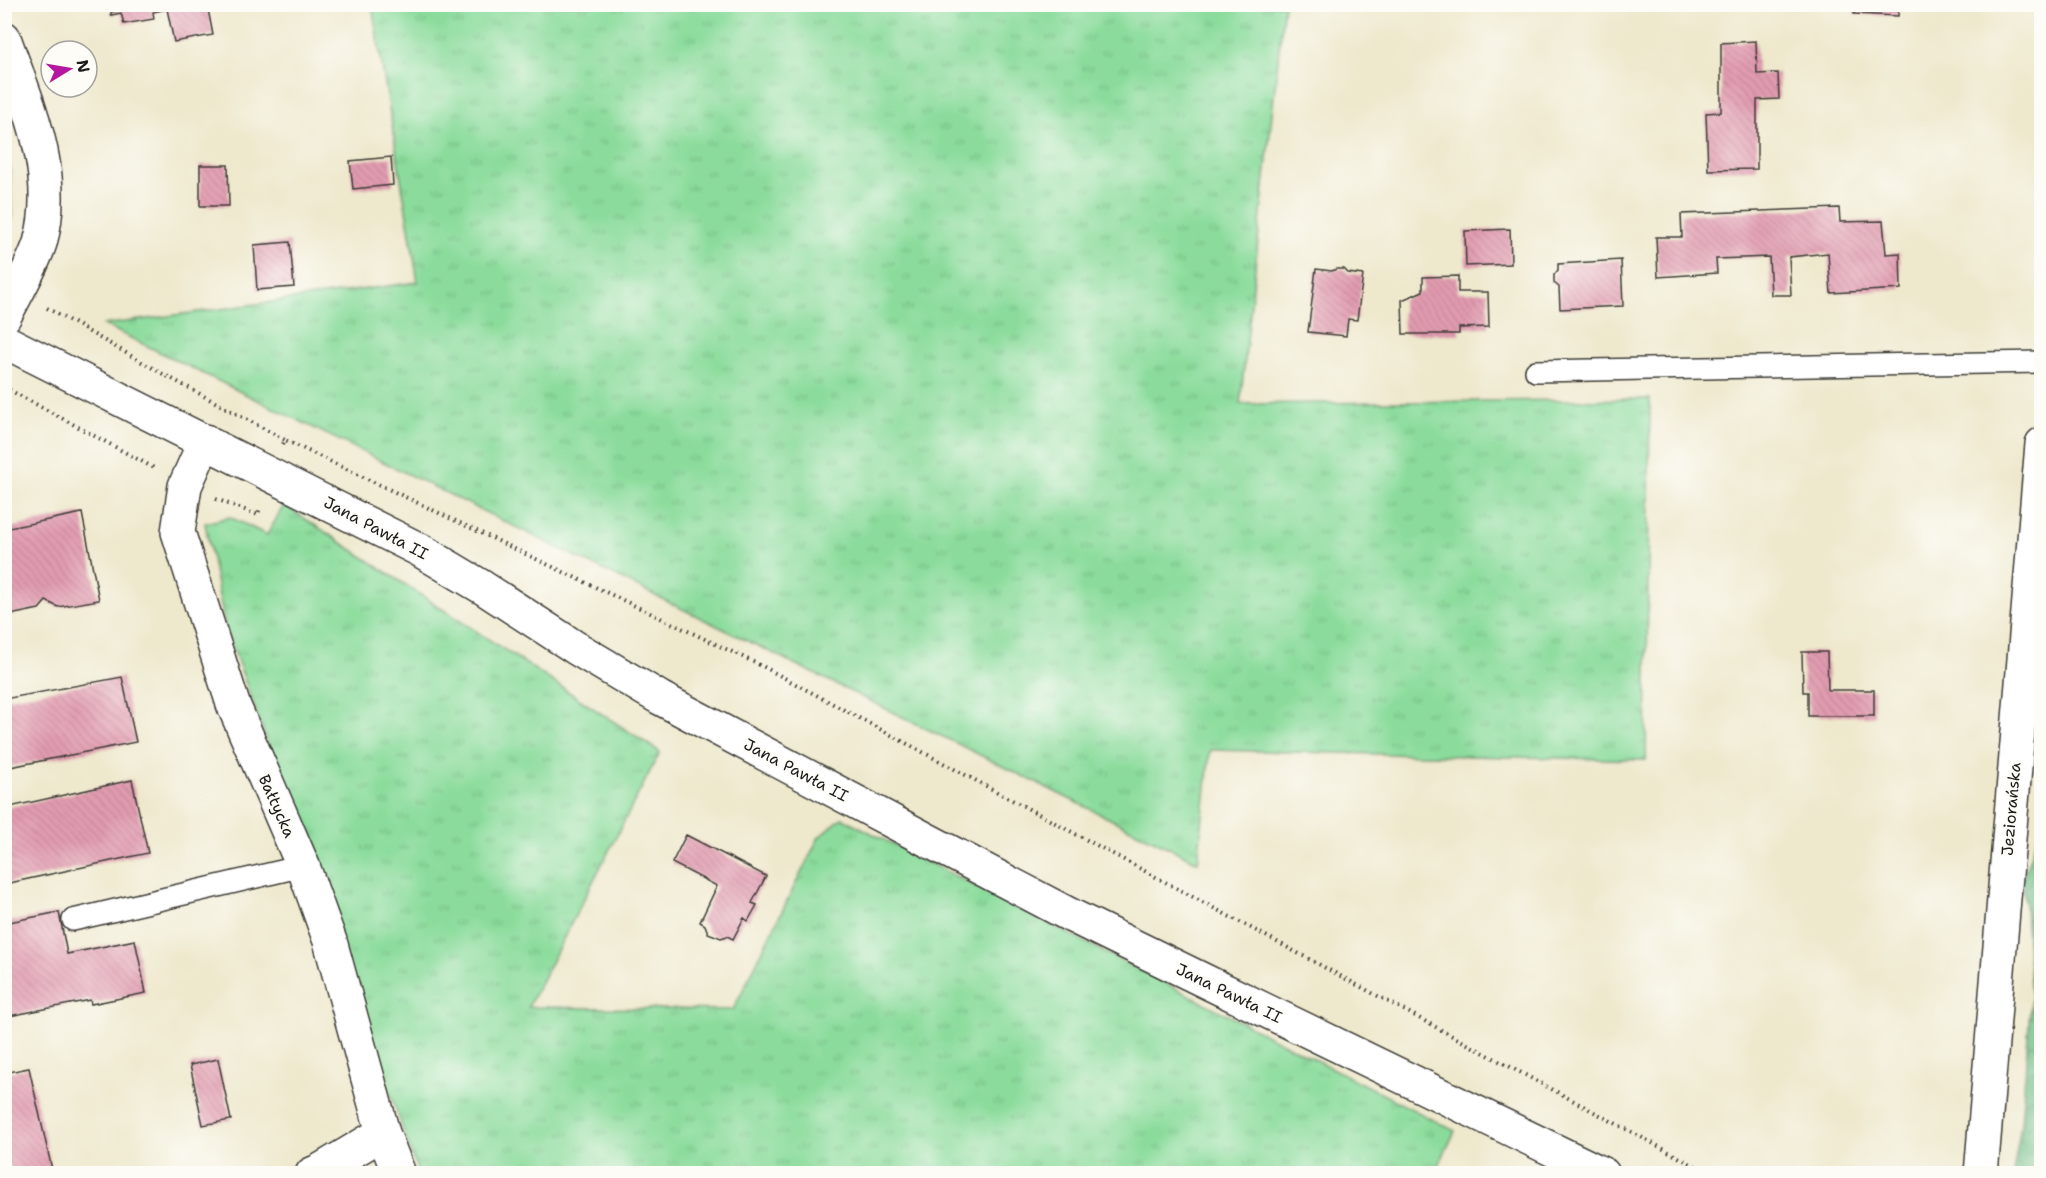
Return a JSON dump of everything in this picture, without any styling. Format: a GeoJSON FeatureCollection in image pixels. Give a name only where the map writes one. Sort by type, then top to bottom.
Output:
{"type":"FeatureCollection","features":[{"type":"Feature","properties":{"kind":"street"},"geometry":{"type":"LineString","coordinates":[[4,38],[31,116],[45,166],[46,213],[39,244],[11,304]]}},
{"type":"Feature","properties":{"kind":"street","name":"Jana Pawła II"},"geometry":{"type":"LineString","coordinates":[[4,341],[420,550],[660,698],[1068,914],[1603,1173]]}},
{"type":"Feature","properties":{"kind":"street","name":"Bałtycka"},"geometry":{"type":"LineString","coordinates":[[205,441],[185,486],[178,532],[233,704],[303,866],[330,941],[384,1133],[399,1173]]}},
{"type":"Feature","properties":{"kind":"street","name":"Jeziorańska"},"geometry":{"type":"LineString","coordinates":[[1981,1173],[2042,444]]}},
{"type":"Feature","properties":{"kind":"street"},"geometry":{"type":"LineString","coordinates":[[312,1173],[384,1133]]}},
{"type":"Feature","properties":{"kind":"lane"},"geometry":{"type":"LineString","coordinates":[[1536,371],[2042,362]]}},
{"type":"Feature","properties":{"kind":"lane"},"geometry":{"type":"LineString","coordinates":[[73,921],[303,866]]}},
{"type":"Feature","properties":{"kind":"path"},"geometry":{"type":"LineString","coordinates":[[11,304],[163,374],[285,440],[764,667],[1710,1173]]}},
{"type":"Feature","properties":{"kind":"path"},"geometry":{"type":"LineString","coordinates":[[4,387],[131,454],[185,486],[258,515],[285,440]]}},
{"type":"Feature","properties":{"kind":"green space"},"geometry":{"type":"Polygon","coordinates":[[[372,5],[1284,5],[1240,404],[1650,399],[1646,760],[1210,750],[1198,862],[104,325],[418,282],[372,5]]]}},
{"type":"Feature","properties":{"kind":"green space"},"geometry":{"type":"Polygon","coordinates":[[[4,149],[10,165],[12,217],[5,233],[4,149]]]}},
{"type":"Feature","properties":{"kind":"green space"},"geometry":{"type":"Polygon","coordinates":[[[284,505],[660,752],[528,1007],[733,1010],[819,837],[842,818],[1455,1131],[1435,1173],[418,1173],[310,861],[225,626],[205,523],[230,517],[267,535],[284,505]]]}},
{"type":"Feature","properties":{"kind":"green space"},"geometry":{"type":"Polygon","coordinates":[[[2041,827],[2041,1173],[2013,1173],[2021,1125],[2031,997],[2023,876],[2041,827]]]}},
{"type":"Feature","properties":{"kind":"building"},"geometry":{"type":"Polygon","coordinates":[[[120,4],[207,4],[213,35],[174,42],[167,9],[153,12],[154,19],[124,24],[121,13],[111,15],[111,12],[121,10],[120,4]]]}},
{"type":"Feature","properties":{"kind":"building"},"geometry":{"type":"Polygon","coordinates":[[[1854,4],[1899,4],[1898,16],[1854,14],[1854,4]]]}},
{"type":"Feature","properties":{"kind":"building"},"geometry":{"type":"Polygon","coordinates":[[[1756,41],[1757,74],[1778,73],[1779,99],[1757,100],[1757,169],[1708,170],[1706,113],[1721,112],[1721,43],[1756,41]]]}},
{"type":"Feature","properties":{"kind":"building"},"geometry":{"type":"Polygon","coordinates":[[[391,157],[393,185],[353,189],[350,161],[391,157]]]}},
{"type":"Feature","properties":{"kind":"building"},"geometry":{"type":"Polygon","coordinates":[[[200,165],[228,165],[229,206],[200,206],[200,165]]]}},
{"type":"Feature","properties":{"kind":"building"},"geometry":{"type":"Polygon","coordinates":[[[1839,208],[1840,222],[1883,221],[1886,254],[1900,253],[1901,289],[1831,293],[1828,253],[1789,257],[1791,295],[1771,295],[1769,257],[1716,259],[1717,273],[1658,277],[1656,237],[1682,237],[1681,214],[1839,208]]]}},
{"type":"Feature","properties":{"kind":"building"},"geometry":{"type":"Polygon","coordinates":[[[1510,229],[1511,264],[1466,266],[1465,231],[1510,229]]]}},
{"type":"Feature","properties":{"kind":"building"},"geometry":{"type":"Polygon","coordinates":[[[290,242],[294,287],[257,290],[254,245],[290,242]]]}},
{"type":"Feature","properties":{"kind":"building"},"geometry":{"type":"Polygon","coordinates":[[[1621,260],[1623,306],[1560,309],[1559,287],[1554,283],[1558,264],[1621,260]]]}},
{"type":"Feature","properties":{"kind":"building"},"geometry":{"type":"Polygon","coordinates":[[[1316,269],[1332,271],[1344,269],[1348,273],[1363,275],[1357,320],[1348,319],[1346,336],[1308,332],[1316,269]]]}},
{"type":"Feature","properties":{"kind":"building"},"geometry":{"type":"Polygon","coordinates":[[[1458,276],[1458,292],[1488,292],[1489,327],[1459,328],[1459,334],[1403,334],[1402,300],[1423,291],[1423,277],[1458,276]]]}},
{"type":"Feature","properties":{"kind":"building"},"geometry":{"type":"Polygon","coordinates":[[[82,513],[99,600],[58,607],[46,601],[39,609],[10,615],[4,612],[4,529],[82,513]]]}},
{"type":"Feature","properties":{"kind":"building"},"geometry":{"type":"Polygon","coordinates":[[[1802,652],[1827,652],[1828,690],[1874,690],[1874,716],[1808,716],[1808,692],[1803,692],[1802,652]]]}},
{"type":"Feature","properties":{"kind":"building"},"geometry":{"type":"Polygon","coordinates":[[[122,677],[136,742],[10,767],[4,741],[4,699],[122,677]]]}},
{"type":"Feature","properties":{"kind":"building"},"geometry":{"type":"Polygon","coordinates":[[[132,780],[148,853],[5,884],[5,808],[132,780]]]}},
{"type":"Feature","properties":{"kind":"building"},"geometry":{"type":"Polygon","coordinates":[[[686,835],[766,876],[752,903],[757,905],[748,921],[744,918],[733,939],[727,936],[721,938],[708,933],[705,925],[700,922],[717,886],[672,863],[686,835]]]}},
{"type":"Feature","properties":{"kind":"building"},"geometry":{"type":"Polygon","coordinates":[[[59,912],[67,954],[135,940],[146,993],[91,1004],[90,1000],[4,1017],[4,923],[59,912]]]}},
{"type":"Feature","properties":{"kind":"building"},"geometry":{"type":"Polygon","coordinates":[[[218,1059],[231,1120],[203,1125],[190,1065],[218,1059]]]}},
{"type":"Feature","properties":{"kind":"building"},"geometry":{"type":"Polygon","coordinates":[[[29,1068],[53,1174],[4,1174],[4,1073],[29,1068]]]}}]}
